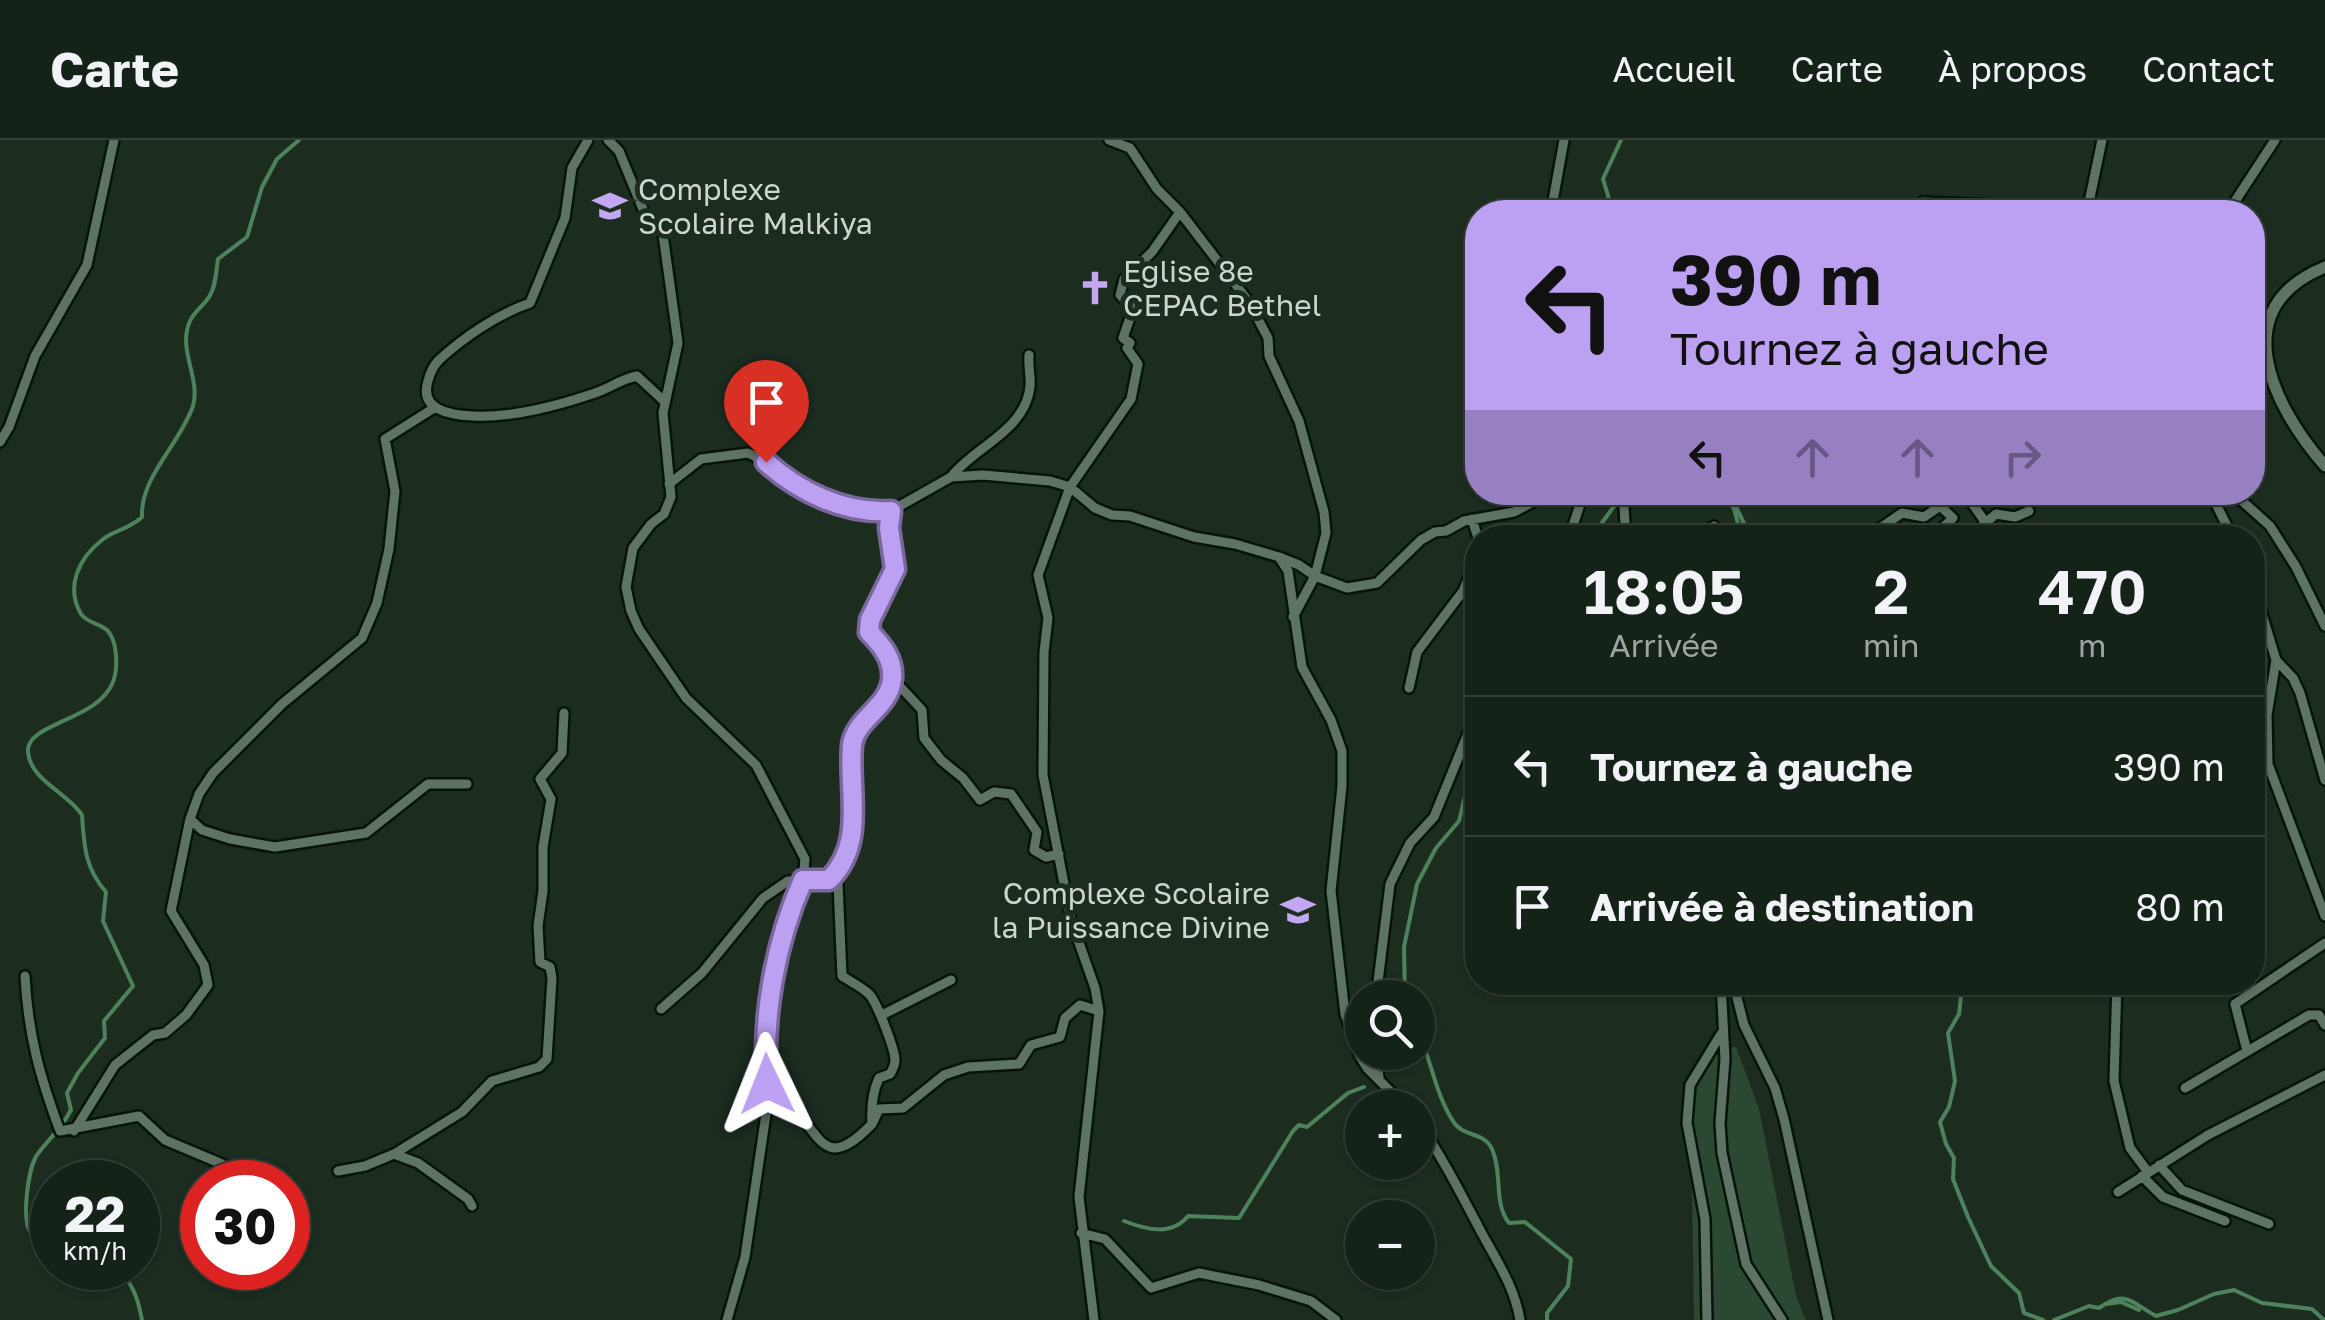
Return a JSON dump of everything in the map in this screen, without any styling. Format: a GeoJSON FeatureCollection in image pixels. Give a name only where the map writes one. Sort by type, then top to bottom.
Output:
{"type":"FeatureCollection","features":[{"type":"Feature","properties":{"kind":"street"},"geometry":{"type":"LineString","coordinates":[[0,442],[35,356],[88,265],[114,140]]}},
{"type":"Feature","properties":{"kind":"street"},"geometry":{"type":"LineString","coordinates":[[588,140],[572,168],[564,218],[530,302],[510,310],[435,363],[426,397],[434,408],[472,416],[504,415],[600,392],[622,379],[638,376],[664,401]]}},
{"type":"Feature","properties":{"kind":"street"},"geometry":{"type":"LineString","coordinates":[[608,140],[619,151],[645,214],[662,227],[678,343],[664,401],[669,507],[650,524],[633,548],[626,587],[631,610],[639,630],[686,698],[756,765],[805,859],[803,880],[790,909],[768,1009],[764,1043],[766,1114],[744,1258],[727,1320]]}},
{"type":"Feature","properties":{"kind":"street"},"geometry":{"type":"LineString","coordinates":[[1109,140],[1130,148],[1249,302],[1268,338],[1269,356],[1298,421],[1324,512],[1326,533],[1315,576],[1293,617]]}},
{"type":"Feature","properties":{"kind":"street"},"geometry":{"type":"LineString","coordinates":[[1553,200],[1564,140]]}},
{"type":"Feature","properties":{"kind":"street"},"geometry":{"type":"LineString","coordinates":[[2090,200],[2102,140]]}},
{"type":"Feature","properties":{"kind":"street"},"geometry":{"type":"LineString","coordinates":[[2235,200],[2271,142]]}},
{"type":"Feature","properties":{"kind":"street"},"geometry":{"type":"LineString","coordinates":[[1094,1320],[1081,1233],[1079,1184],[1099,1011],[1071,920],[1043,774],[1048,618],[1038,575],[1070,488],[1132,400],[1138,364],[1128,348],[1130,343],[1123,338],[1133,309],[1120,295],[1124,279],[1152,252],[1180,212]]}},
{"type":"Feature","properties":{"kind":"street"},"geometry":{"type":"LineString","coordinates":[[2325,266],[2301,276],[2273,308],[2267,352],[2277,396],[2290,422],[2325,466]]}},
{"type":"Feature","properties":{"kind":"street"},"geometry":{"type":"LineString","coordinates":[[670,484],[702,459],[748,453],[766,462],[792,485],[845,507],[866,512],[891,511],[951,477],[961,464],[1013,422],[1030,389],[1030,355]]}},
{"type":"Feature","properties":{"kind":"street"},"geometry":{"type":"LineString","coordinates":[[74,1131],[115,1064],[153,1034],[165,1033],[186,1015],[208,985],[204,965],[171,911],[199,794],[213,773],[282,704],[362,638],[377,603],[391,530],[395,490],[385,439],[434,408]]}},
{"type":"Feature","properties":{"kind":"street"},"geometry":{"type":"LineString","coordinates":[[951,477],[1026,477],[1070,488],[1112,516],[1130,516],[1194,538],[1235,544],[1299,565],[1315,576],[1347,588],[1376,583],[1421,540],[1472,519],[1514,512],[1527,505]]}},
{"type":"Feature","properties":{"kind":"street"},"geometry":{"type":"LineString","coordinates":[[1973,505],[1988,525]]}},
{"type":"Feature","properties":{"kind":"street"},"geometry":{"type":"LineString","coordinates":[[2247,505],[2270,526],[2296,567],[2325,626]]}},
{"type":"Feature","properties":{"kind":"street"},"geometry":{"type":"LineString","coordinates":[[1884,525],[1902,512],[1924,517],[1940,506],[1953,518],[1945,525]]}},
{"type":"Feature","properties":{"kind":"street"},"geometry":{"type":"LineString","coordinates":[[891,511],[889,528],[895,569],[870,620],[869,632],[886,650],[892,678],[922,710],[924,738],[940,760],[963,778],[980,800],[994,792],[1011,794],[1037,832],[1034,850],[1046,858],[1059,854]]}},
{"type":"Feature","properties":{"kind":"street"},"geometry":{"type":"LineString","coordinates":[[1984,525],[1996,514],[2015,517],[2029,511]]}},
{"type":"Feature","properties":{"kind":"street"},"geometry":{"type":"LineString","coordinates":[[1472,519],[1474,525]]}},
{"type":"Feature","properties":{"kind":"street"},"geometry":{"type":"LineString","coordinates":[[1279,558],[1288,571],[1302,667],[1342,751],[1331,890],[1345,1014],[1367,1068],[1390,1090]]}},
{"type":"Feature","properties":{"kind":"street"},"geometry":{"type":"LineString","coordinates":[[1410,688],[1417,652],[1465,587]]}},
{"type":"Feature","properties":{"kind":"street"},"geometry":{"type":"LineString","coordinates":[[2265,624],[2276,660],[2265,740],[2268,764],[2325,916]]}},
{"type":"Feature","properties":{"kind":"street"},"geometry":{"type":"LineString","coordinates":[[2276,660],[2300,692],[2325,780]]}},
{"type":"Feature","properties":{"kind":"street"},"geometry":{"type":"LineString","coordinates":[[829,880],[840,870],[853,840],[852,741],[861,725],[878,710],[892,678]]}},
{"type":"Feature","properties":{"kind":"street"},"geometry":{"type":"LineString","coordinates":[[338,1171],[365,1166],[394,1154],[462,1112],[492,1081],[539,1067],[547,1060],[552,978],[550,967],[540,962],[538,955],[538,926],[551,799],[540,779],[562,753],[564,713]]}},
{"type":"Feature","properties":{"kind":"street"},"geometry":{"type":"LineString","coordinates":[[1378,980],[1390,884],[1410,843],[1434,817],[1465,741]]}},
{"type":"Feature","properties":{"kind":"street"},"geometry":{"type":"LineString","coordinates":[[190,819],[202,830],[275,848],[366,834],[428,784],[467,784]]}},
{"type":"Feature","properties":{"kind":"street"},"geometry":{"type":"LineString","coordinates":[[660,1009],[702,974],[763,898],[788,881],[829,880],[838,884],[842,976],[870,995],[893,1048],[895,1064],[890,1074],[879,1078],[871,1104],[872,1124]]}},
{"type":"Feature","properties":{"kind":"street"},"geometry":{"type":"LineString","coordinates":[[2265,984],[2325,943]]}},
{"type":"Feature","properties":{"kind":"street"},"geometry":{"type":"LineString","coordinates":[[25,976],[28,1027],[38,1071],[60,1132],[139,1116],[164,1140],[212,1160]]}},
{"type":"Feature","properties":{"kind":"street"},"geometry":{"type":"LineString","coordinates":[[882,1016],[952,980]]}},
{"type":"Feature","properties":{"kind":"street"},"geometry":{"type":"LineString","coordinates":[[1723,995],[1722,1153],[1746,1264],[1782,1320]]}},
{"type":"Feature","properties":{"kind":"street"},"geometry":{"type":"LineString","coordinates":[[1707,1320],[1705,1219],[1687,1123],[1690,1085],[1712,1052],[1733,995]]}},
{"type":"Feature","properties":{"kind":"street"},"geometry":{"type":"LineString","coordinates":[[1737,995],[1744,1025],[1775,1088],[1784,1119],[1828,1320]]}},
{"type":"Feature","properties":{"kind":"street"},"geometry":{"type":"LineString","coordinates":[[2117,995],[2114,1081],[2130,1148],[2163,1197],[2226,1221]]}},
{"type":"Feature","properties":{"kind":"street"},"geometry":{"type":"LineString","coordinates":[[2247,1051],[2235,1004],[2248,995]]}},
{"type":"Feature","properties":{"kind":"street"},"geometry":{"type":"LineString","coordinates":[[767,1084],[792,1106],[815,1139],[840,1148],[857,1140],[879,1109],[902,1108],[944,1075],[968,1067],[1019,1064],[1031,1046],[1060,1037],[1065,1018],[1080,1006],[1099,1011]]}},
{"type":"Feature","properties":{"kind":"street"},"geometry":{"type":"LineString","coordinates":[[2185,1088],[2310,1015],[2319,1015],[2325,1025]]}},
{"type":"Feature","properties":{"kind":"street"},"geometry":{"type":"LineString","coordinates":[[1378,1070],[1379,1077]]}},
{"type":"Feature","properties":{"kind":"street"},"geometry":{"type":"LineString","coordinates":[[2118,1192],[2208,1135],[2325,1075]]}},
{"type":"Feature","properties":{"kind":"street"},"geometry":{"type":"LineString","coordinates":[[1435,1150],[1502,1268],[1517,1301],[1520,1320]]}},
{"type":"Feature","properties":{"kind":"street"},"geometry":{"type":"LineString","coordinates":[[394,1154],[418,1164],[468,1199],[472,1206]]}},
{"type":"Feature","properties":{"kind":"street"},"geometry":{"type":"LineString","coordinates":[[2158,1165],[2182,1190],[2269,1224]]}},
{"type":"Feature","properties":{"kind":"street"},"geometry":{"type":"LineString","coordinates":[[1081,1233],[1105,1239],[1151,1288],[1200,1272],[1312,1301],[1336,1320]]}},
{"type":"Feature","properties":{"kind":"green space"},"geometry":{"type":"Polygon","coordinates":[[[1736,1047],[1759,1109],[1796,1296],[1806,1320],[1694,1320],[1692,1192],[1686,1137],[1694,1086],[1720,1049],[1736,1047]]]}},
{"type":"Feature","properties":{"kind":"waterway"},"geometry":{"type":"LineString","coordinates":[[35,1160],[71,1110],[67,1093],[105,1038],[104,1021],[133,986],[103,921],[106,892],[90,865],[82,815],[35,771],[28,752],[30,742],[93,705],[113,682],[113,641],[107,630],[81,614],[74,594],[77,574],[87,555],[102,540],[142,517],[147,488],[193,406],[194,385],[186,343],[190,321],[211,293],[218,259],[247,237],[262,187],[277,159],[299,140]]}},
{"type":"Feature","properties":{"kind":"waterway"},"geometry":{"type":"LineString","coordinates":[[1609,200],[1603,179],[1621,140]]}},
{"type":"Feature","properties":{"kind":"waterway"},"geometry":{"type":"LineString","coordinates":[[1600,525],[1615,505]]}},
{"type":"Feature","properties":{"kind":"waterway"},"geometry":{"type":"LineString","coordinates":[[1732,505],[1738,525]]}},
{"type":"Feature","properties":{"kind":"waterway"},"geometry":{"type":"LineString","coordinates":[[1735,505],[1745,525]]}},
{"type":"Feature","properties":{"kind":"waterway"},"geometry":{"type":"LineString","coordinates":[[1405,980],[1404,947],[1417,884],[1436,848],[1459,821],[1465,796]]}},
{"type":"Feature","properties":{"kind":"waterway"},"geometry":{"type":"LineString","coordinates":[[1960,995],[1959,1014],[1948,1033],[1955,1081],[1949,1107],[1940,1122],[1954,1158],[1953,1179],[1991,1266],[2019,1293],[2024,1313],[2043,1320]]}},
{"type":"Feature","properties":{"kind":"waterway"},"geometry":{"type":"LineString","coordinates":[[1431,1070],[1455,1124],[1492,1149],[1501,1206],[1509,1223],[1525,1222],[1571,1259],[1568,1286],[1547,1313],[1547,1320]]}},
{"type":"Feature","properties":{"kind":"waterway"},"geometry":{"type":"LineString","coordinates":[[1124,1221],[1167,1229],[1188,1216],[1239,1218],[1293,1131],[1299,1125],[1307,1127],[1348,1093],[1364,1087]]}},
{"type":"Feature","properties":{"kind":"waterway"},"geometry":{"type":"LineString","coordinates":[[30,1177],[26,1218],[30,1231]]}},
{"type":"Feature","properties":{"kind":"waterway"},"geometry":{"type":"LineString","coordinates":[[133,1290],[142,1320]]}},
{"type":"Feature","properties":{"kind":"waterway"},"geometry":{"type":"LineString","coordinates":[[2054,1320],[2122,1298],[2156,1316],[2234,1290],[2262,1303],[2312,1309],[2324,1320]]}},
{"type":"Feature","properties":{"kind":"waterway"},"geometry":{"type":"LineString","coordinates":[[2106,1304],[2121,1302],[2139,1310]]}},
{"type":"Feature","properties":{"kind":"place","name":"Complexe Scolaire Malkiya"},"geometry":{"type":"Point","coordinates":[610,206]}},
{"type":"Feature","properties":{"kind":"place","name":"Eglise 8e CEPAC Bethel"},"geometry":{"type":"Point","coordinates":[1095,288]}},
{"type":"Feature","properties":{"kind":"place","name":"Complexe Scolaire la Puissance Divine"},"geometry":{"type":"Point","coordinates":[1298,910]}},
{"type":"Feature","properties":{"kind":"route"},"geometry":{"type":"LineString","coordinates":[[766,462],[792,485],[845,507],[866,512],[891,511],[889,528],[895,569],[870,620],[869,632],[886,650],[892,678],[878,710],[861,725],[852,741],[853,840],[840,870],[829,880],[803,880],[790,909],[768,1009],[764,1043],[767,1084]]}}]}
